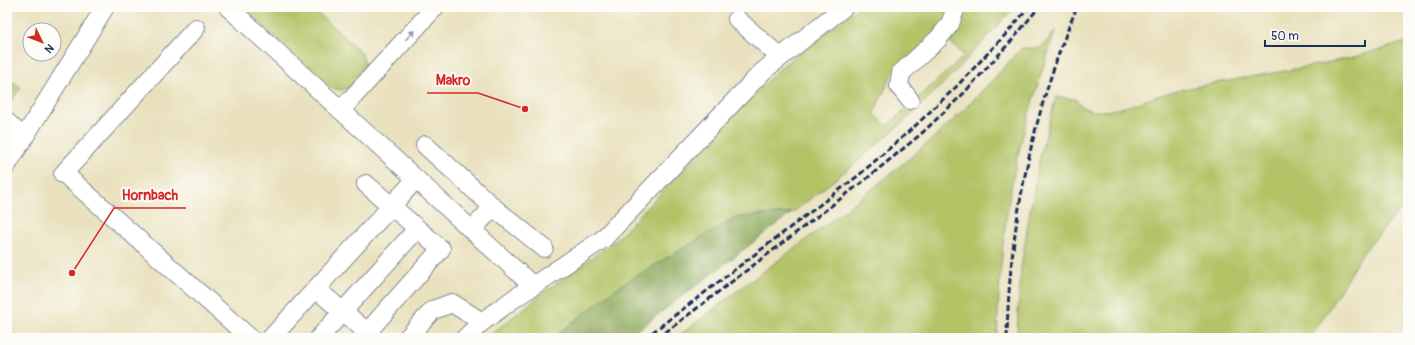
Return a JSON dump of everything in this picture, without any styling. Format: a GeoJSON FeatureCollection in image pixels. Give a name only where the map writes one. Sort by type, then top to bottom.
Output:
{"type":"FeatureCollection","features":[{"type":"Feature","properties":{"kind":"street"},"geometry":{"type":"LineString","coordinates":[[7,165],[105,7]]}},
{"type":"Feature","properties":{"kind":"street"},"geometry":{"type":"LineString","coordinates":[[228,7],[533,286]]}},
{"type":"Feature","properties":{"kind":"street"},"geometry":{"type":"LineString","coordinates":[[341,110],[435,7]]}},
{"type":"Feature","properties":{"kind":"street"},"geometry":{"type":"LineString","coordinates":[[465,338],[482,322],[603,239],[762,72],[844,7]]}},
{"type":"Feature","properties":{"kind":"street"},"geometry":{"type":"LineString","coordinates":[[910,100],[899,86],[902,73],[938,39],[950,24],[956,7]]}},
{"type":"Feature","properties":{"kind":"street"},"geometry":{"type":"LineString","coordinates":[[737,19],[780,57]]}},
{"type":"Feature","properties":{"kind":"street"},"geometry":{"type":"LineString","coordinates":[[196,28],[66,176],[250,338]]}},
{"type":"Feature","properties":{"kind":"street"},"geometry":{"type":"LineString","coordinates":[[7,122],[24,138]]}},
{"type":"Feature","properties":{"kind":"street"},"geometry":{"type":"LineString","coordinates":[[425,145],[493,207],[544,248]]}},
{"type":"Feature","properties":{"kind":"street"},"geometry":{"type":"LineString","coordinates":[[271,338],[416,179]]}},
{"type":"Feature","properties":{"kind":"street"},"geometry":{"type":"LineString","coordinates":[[316,289],[343,311],[365,335],[441,249],[366,184]]}},
{"type":"Feature","properties":{"kind":"street"},"geometry":{"type":"LineString","coordinates":[[472,230],[493,207]]}},
{"type":"Feature","properties":{"kind":"street"},"geometry":{"type":"LineString","coordinates":[[319,338],[417,229]]}},
{"type":"Feature","properties":{"kind":"street"},"geometry":{"type":"LineString","coordinates":[[407,338],[433,310],[452,303],[482,322]]}},
{"type":"Feature","properties":{"kind":"green space"},"geometry":{"type":"Polygon","coordinates":[[[243,7],[311,7],[362,53],[365,65],[360,76],[350,87],[342,90],[330,88],[243,7]]]}},
{"type":"Feature","properties":{"kind":"green space"},"geometry":{"type":"Polygon","coordinates":[[[859,7],[1015,7],[948,79],[908,118],[852,166],[792,213],[738,217],[617,288],[553,338],[486,338],[556,283],[615,241],[780,68],[859,7]],[[938,29],[891,76],[874,113],[887,126],[964,56],[938,29]]]}},
{"type":"Feature","properties":{"kind":"green space"},"geometry":{"type":"Polygon","coordinates":[[[1056,30],[1031,105],[1014,174],[1003,244],[997,338],[676,338],[836,217],[899,167],[954,119],[1022,48],[1041,48],[1056,30]]]}},
{"type":"Feature","properties":{"kind":"green space"},"geometry":{"type":"Polygon","coordinates":[[[1408,41],[1408,201],[1362,254],[1311,338],[1017,338],[1021,268],[1030,211],[1040,157],[1056,97],[1075,99],[1083,107],[1089,110],[1110,110],[1128,106],[1162,94],[1350,58],[1408,41]]]}},
{"type":"Feature","properties":{"kind":"green space"},"geometry":{"type":"Polygon","coordinates":[[[7,75],[11,81],[21,87],[10,103],[7,102],[7,75]]]}},
{"type":"Feature","properties":{"kind":"green space"},"geometry":{"type":"Polygon","coordinates":[[[792,213],[627,338],[553,338],[617,288],[738,217],[792,213]]]}},
{"type":"Feature","properties":{"kind":"railway"},"geometry":{"type":"LineString","coordinates":[[645,338],[859,175],[915,126],[956,87],[1007,33],[1029,7]]}},
{"type":"Feature","properties":{"kind":"railway"},"geometry":{"type":"LineString","coordinates":[[658,338],[865,180],[921,134],[963,94],[1013,39],[1039,7]]}},
{"type":"Feature","properties":{"kind":"railway"},"geometry":{"type":"LineString","coordinates":[[1007,338],[1013,253],[1018,211],[1026,169],[1048,87],[1061,46],[1077,7]]}},
{"type":"Feature","properties":{"kind":"place","name":"Makro"},"geometry":{"type":"Point","coordinates":[525,109]}},
{"type":"Feature","properties":{"kind":"place","name":"Hornbach"},"geometry":{"type":"Point","coordinates":[72,273]}}]}
